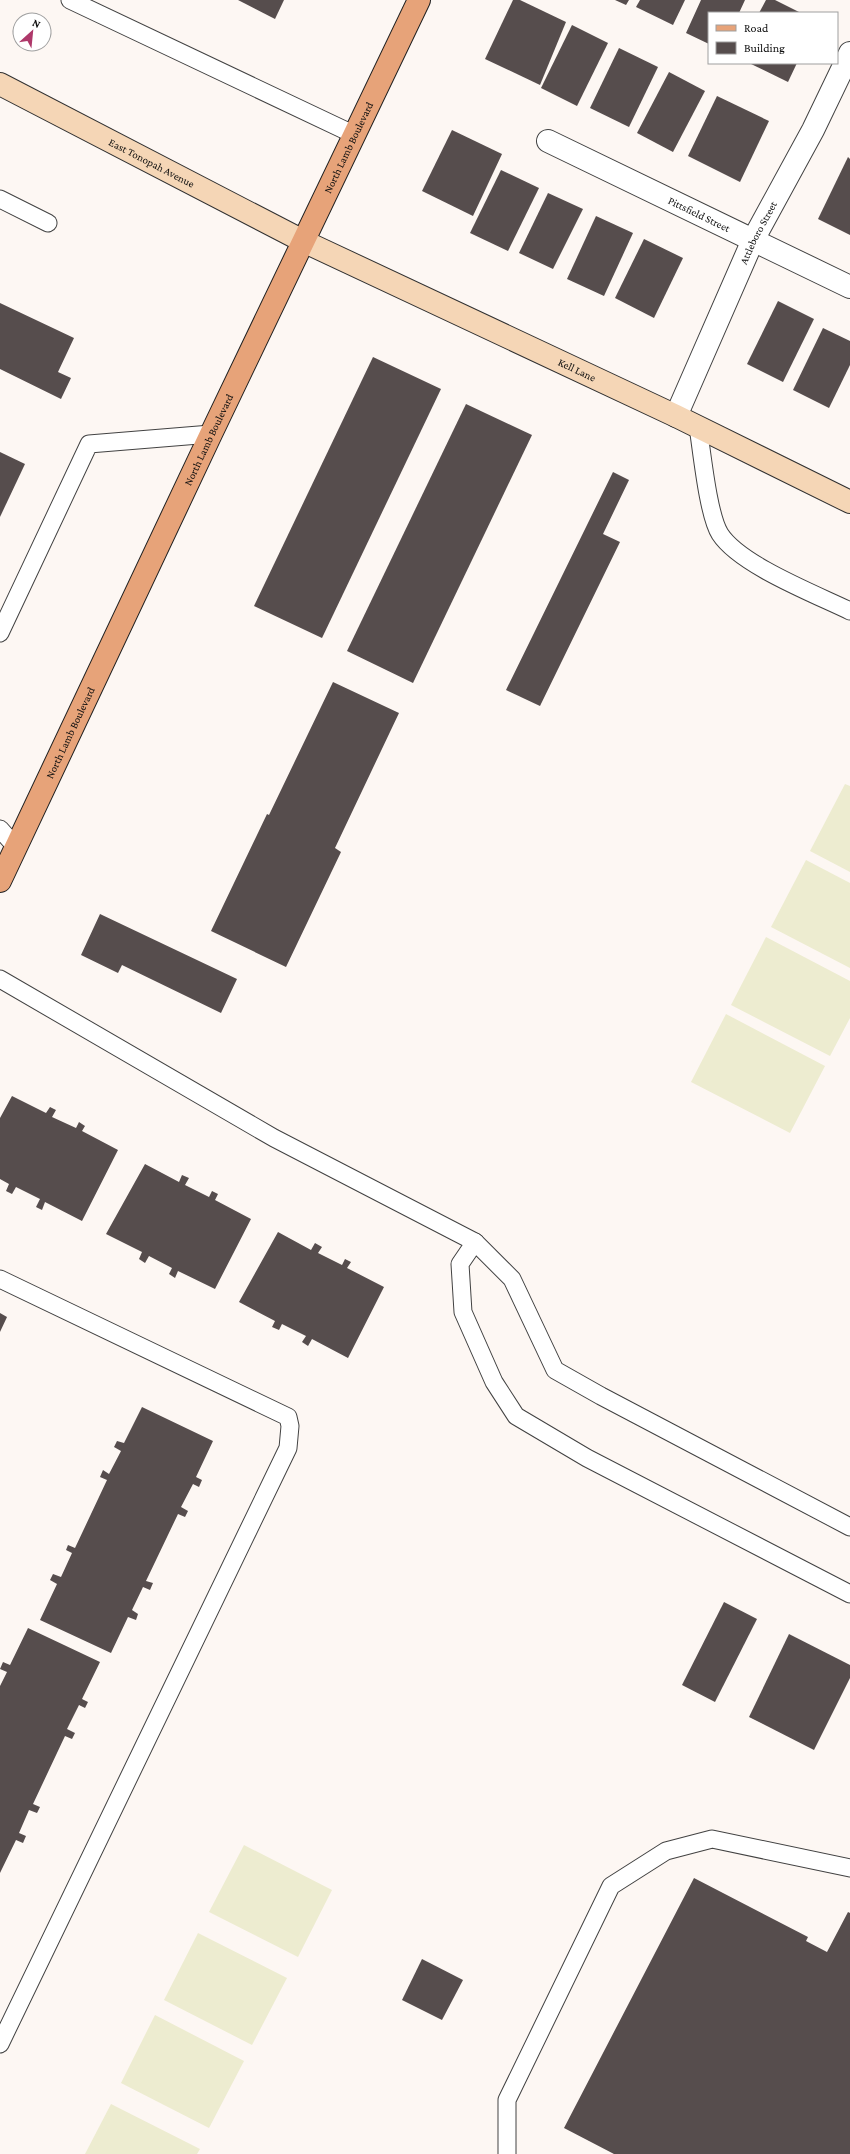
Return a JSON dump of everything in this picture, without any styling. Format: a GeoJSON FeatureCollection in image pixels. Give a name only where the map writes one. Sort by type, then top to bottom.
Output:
{"type":"FeatureCollection","features":[{"type":"Feature","properties":{"kind":"main road","name":"North Lamb Boulevard"},"geometry":{"type":"LineString","coordinates":[[0,881],[211,434],[419,0]]}},
{"type":"Feature","properties":{"kind":"street","name":"Attleboro Street"},"geometry":{"type":"LineString","coordinates":[[676,416],[753,240],[813,130],[850,53]]}},
{"type":"Feature","properties":{"kind":"street","name":"East Tonopah Avenue"},"geometry":{"type":"LineString","coordinates":[[0,84],[303,241]]}},
{"type":"Feature","properties":{"kind":"street","name":"Pittsfield Street"},"geometry":{"type":"LineString","coordinates":[[548,141],[850,286]]}},
{"type":"Feature","properties":{"kind":"street","name":"Kell Lane"},"geometry":{"type":"LineString","coordinates":[[303,241],[676,416],[850,502]]}},
{"type":"Feature","properties":{"kind":"lane"},"geometry":{"type":"LineString","coordinates":[[70,0],[355,135]]}},
{"type":"Feature","properties":{"kind":"lane"},"geometry":{"type":"LineString","coordinates":[[0,199],[48,223]]}},
{"type":"Feature","properties":{"kind":"lane"},"geometry":{"type":"LineString","coordinates":[[698,427],[712,516],[719,533],[732,550],[752,563],[850,610]]}},
{"type":"Feature","properties":{"kind":"lane"},"geometry":{"type":"LineString","coordinates":[[0,633],[89,444],[211,434]]}},
{"type":"Feature","properties":{"kind":"lane"},"geometry":{"type":"LineString","coordinates":[[0,829],[16,847]]}},
{"type":"Feature","properties":{"kind":"lane"},"geometry":{"type":"LineString","coordinates":[[0,979],[274,1138],[475,1242],[512,1279],[555,1370],[608,1400],[850,1527]]}},
{"type":"Feature","properties":{"kind":"lane"},"geometry":{"type":"LineString","coordinates":[[475,1242],[460,1264],[463,1312],[494,1382],[516,1416],[587,1458],[850,1594]]}},
{"type":"Feature","properties":{"kind":"lane"},"geometry":{"type":"LineString","coordinates":[[0,1279],[288,1417],[290,1426],[288,1448],[0,2044]]}},
{"type":"Feature","properties":{"kind":"lane"},"geometry":{"type":"LineString","coordinates":[[507,2154],[507,2100],[611,1886],[666,1851],[712,1839],[850,1868]]}},
{"type":"Feature","properties":{"kind":"green space"},"geometry":{"type":"Polygon","coordinates":[[[845,784],[850,786],[850,872],[810,851],[845,784]]]}},
{"type":"Feature","properties":{"kind":"green space"},"geometry":{"type":"Polygon","coordinates":[[[806,860],[850,883],[850,968],[771,927],[806,860]]]}},
{"type":"Feature","properties":{"kind":"green space"},"geometry":{"type":"Polygon","coordinates":[[[766,937],[850,981],[850,1018],[830,1056],[731,1005],[766,937]]]}},
{"type":"Feature","properties":{"kind":"green space"},"geometry":{"type":"Polygon","coordinates":[[[726,1014],[825,1066],[790,1133],[691,1082],[726,1014]]]}},
{"type":"Feature","properties":{"kind":"green space"},"geometry":{"type":"Polygon","coordinates":[[[244,1845],[332,1890],[298,1957],[209,1912],[244,1845]]]}},
{"type":"Feature","properties":{"kind":"green space"},"geometry":{"type":"Polygon","coordinates":[[[198,1933],[287,1978],[252,2045],[164,2000],[198,1933]]]}},
{"type":"Feature","properties":{"kind":"green space"},"geometry":{"type":"Polygon","coordinates":[[[155,2015],[244,2061],[209,2128],[121,2083],[155,2015]]]}},
{"type":"Feature","properties":{"kind":"green space"},"geometry":{"type":"Polygon","coordinates":[[[111,2104],[200,2149],[197,2154],[85,2154],[111,2104]]]}},
{"type":"Feature","properties":{"kind":"building"},"geometry":{"type":"Polygon","coordinates":[[[238,0],[284,0],[275,19],[238,0]]]}},
{"type":"Feature","properties":{"kind":"building"},"geometry":{"type":"Polygon","coordinates":[[[513,0],[520,0],[566,22],[540,85],[485,59],[513,0]]]}},
{"type":"Feature","properties":{"kind":"building"},"geometry":{"type":"Polygon","coordinates":[[[615,0],[629,0],[626,5],[615,0]]]}},
{"type":"Feature","properties":{"kind":"building"},"geometry":{"type":"Polygon","coordinates":[[[640,0],[685,0],[673,25],[636,7],[640,0]]]}},
{"type":"Feature","properties":{"kind":"building"},"geometry":{"type":"Polygon","coordinates":[[[701,0],[745,0],[739,12],[708,12],[708,44],[686,33],[701,0]]]}},
{"type":"Feature","properties":{"kind":"building"},"geometry":{"type":"Polygon","coordinates":[[[766,0],[775,0],[799,12],[760,12],[766,0]]]}},
{"type":"Feature","properties":{"kind":"building"},"geometry":{"type":"Polygon","coordinates":[[[572,25],[608,43],[577,106],[541,88],[572,25]]]}},
{"type":"Feature","properties":{"kind":"building"},"geometry":{"type":"Polygon","coordinates":[[[619,48],[658,67],[629,127],[590,108],[619,48]]]}},
{"type":"Feature","properties":{"kind":"building"},"geometry":{"type":"Polygon","coordinates":[[[751,64],[797,64],[788,82],[751,64]]]}},
{"type":"Feature","properties":{"kind":"building"},"geometry":{"type":"Polygon","coordinates":[[[669,72],[705,91],[673,152],[637,133],[669,72]]]}},
{"type":"Feature","properties":{"kind":"building"},"geometry":{"type":"Polygon","coordinates":[[[717,96],[769,121],[740,182],[688,156],[717,96]]]}},
{"type":"Feature","properties":{"kind":"building"},"geometry":{"type":"Polygon","coordinates":[[[452,130],[502,154],[473,216],[422,191],[452,130]]]}},
{"type":"Feature","properties":{"kind":"building"},"geometry":{"type":"Polygon","coordinates":[[[848,157],[850,159],[850,235],[818,219],[848,157]]]}},
{"type":"Feature","properties":{"kind":"building"},"geometry":{"type":"Polygon","coordinates":[[[501,170],[539,188],[508,251],[470,233],[501,170]]]}},
{"type":"Feature","properties":{"kind":"building"},"geometry":{"type":"Polygon","coordinates":[[[548,193],[583,209],[553,269],[519,253],[548,193]]]}},
{"type":"Feature","properties":{"kind":"building"},"geometry":{"type":"Polygon","coordinates":[[[596,216],[633,233],[604,296],[567,279],[596,216]]]}},
{"type":"Feature","properties":{"kind":"building"},"geometry":{"type":"Polygon","coordinates":[[[644,239],[683,258],[654,318],[615,298],[644,239]]]}},
{"type":"Feature","properties":{"kind":"building"},"geometry":{"type":"Polygon","coordinates":[[[778,301],[814,319],[783,382],[747,364],[778,301]]]}},
{"type":"Feature","properties":{"kind":"building"},"geometry":{"type":"Polygon","coordinates":[[[0,303],[74,338],[58,372],[71,378],[61,399],[0,369],[0,303]]]}},
{"type":"Feature","properties":{"kind":"building"},"geometry":{"type":"Polygon","coordinates":[[[823,328],[850,341],[850,365],[829,408],[793,390],[823,328]]]}},
{"type":"Feature","properties":{"kind":"building"},"geometry":{"type":"Polygon","coordinates":[[[373,357],[441,389],[322,638],[254,606],[373,357]]]}},
{"type":"Feature","properties":{"kind":"building"},"geometry":{"type":"Polygon","coordinates":[[[466,404],[532,435],[413,683],[347,651],[466,404]]]}},
{"type":"Feature","properties":{"kind":"building"},"geometry":{"type":"Polygon","coordinates":[[[0,452],[25,464],[0,517],[0,452]]]}},
{"type":"Feature","properties":{"kind":"building"},"geometry":{"type":"Polygon","coordinates":[[[613,472],[629,480],[603,534],[620,542],[540,706],[506,690],[613,472]]]}},
{"type":"Feature","properties":{"kind":"building"},"geometry":{"type":"Polygon","coordinates":[[[333,682],[399,713],[335,848],[341,852],[286,967],[211,931],[333,682]]]}},
{"type":"Feature","properties":{"kind":"building"},"geometry":{"type":"Polygon","coordinates":[[[100,914],[237,979],[221,1013],[122,965],[118,973],[81,955],[100,914]]]}},
{"type":"Feature","properties":{"kind":"building"},"geometry":{"type":"Polygon","coordinates":[[[12,1096],[46,1113],[50,1107],[56,1110],[52,1117],[76,1128],[79,1122],[85,1126],[82,1131],[118,1150],[82,1221],[45,1202],[42,1210],[36,1207],[40,1199],[16,1187],[12,1194],[6,1191],[9,1184],[0,1179],[0,1118],[12,1096]]]}},
{"type":"Feature","properties":{"kind":"building"},"geometry":{"type":"Polygon","coordinates":[[[145,1164],[179,1182],[182,1175],[189,1178],[185,1185],[209,1197],[212,1191],[218,1194],[215,1200],[251,1219],[215,1289],[178,1271],[175,1278],[169,1274],[172,1268],[149,1256],[145,1263],[139,1259],[142,1252],[106,1234],[145,1164]]]}},
{"type":"Feature","properties":{"kind":"building"},"geometry":{"type":"Polygon","coordinates":[[[278,1232],[311,1250],[315,1243],[322,1247],[318,1253],[342,1265],[345,1259],[351,1262],[347,1268],[384,1287],[348,1358],[312,1339],[308,1346],[302,1342],[306,1336],[282,1324],[279,1330],[272,1327],[275,1321],[239,1302],[278,1232]]]}},
{"type":"Feature","properties":{"kind":"building"},"geometry":{"type":"Polygon","coordinates":[[[0,1313],[7,1317],[0,1332],[0,1313]]]}},
{"type":"Feature","properties":{"kind":"building"},"geometry":{"type":"Polygon","coordinates":[[[142,1407],[213,1441],[196,1477],[202,1480],[199,1487],[193,1484],[181,1507],[188,1511],[185,1517],[178,1514],[146,1581],[153,1583],[150,1590],[143,1587],[132,1610],[138,1614],[136,1620],[128,1617],[111,1653],[40,1620],[57,1584],[50,1580],[53,1574],[61,1577],[72,1553],[66,1550],[68,1545],[75,1548],[107,1480],[100,1477],[103,1470],[109,1474],[121,1451],[114,1447],[117,1441],[124,1443],[142,1407]]]}},
{"type":"Feature","properties":{"kind":"building"},"geometry":{"type":"Polygon","coordinates":[[[724,1602],[757,1619],[715,1702],[682,1685],[724,1602]]]}},
{"type":"Feature","properties":{"kind":"building"},"geometry":{"type":"Polygon","coordinates":[[[28,1628],[100,1662],[82,1699],[88,1702],[85,1708],[79,1705],[67,1729],[75,1733],[72,1739],[65,1736],[33,1804],[40,1807],[37,1813],[29,1810],[19,1833],[26,1836],[23,1843],[16,1840],[0,1873],[0,1686],[7,1672],[0,1669],[3,1662],[10,1665],[28,1628]]]}},
{"type":"Feature","properties":{"kind":"building"},"geometry":{"type":"Polygon","coordinates":[[[789,1634],[850,1665],[850,1678],[814,1750],[749,1717],[789,1634]]]}},
{"type":"Feature","properties":{"kind":"building"},"geometry":{"type":"Polygon","coordinates":[[[694,1878],[808,1937],[806,1941],[827,1952],[848,1912],[850,1913],[850,2154],[614,2154],[564,2128],[694,1878]]]}},
{"type":"Feature","properties":{"kind":"building"},"geometry":{"type":"Polygon","coordinates":[[[422,1959],[463,1980],[442,2020],[402,2000],[422,1959]]]}}]}
